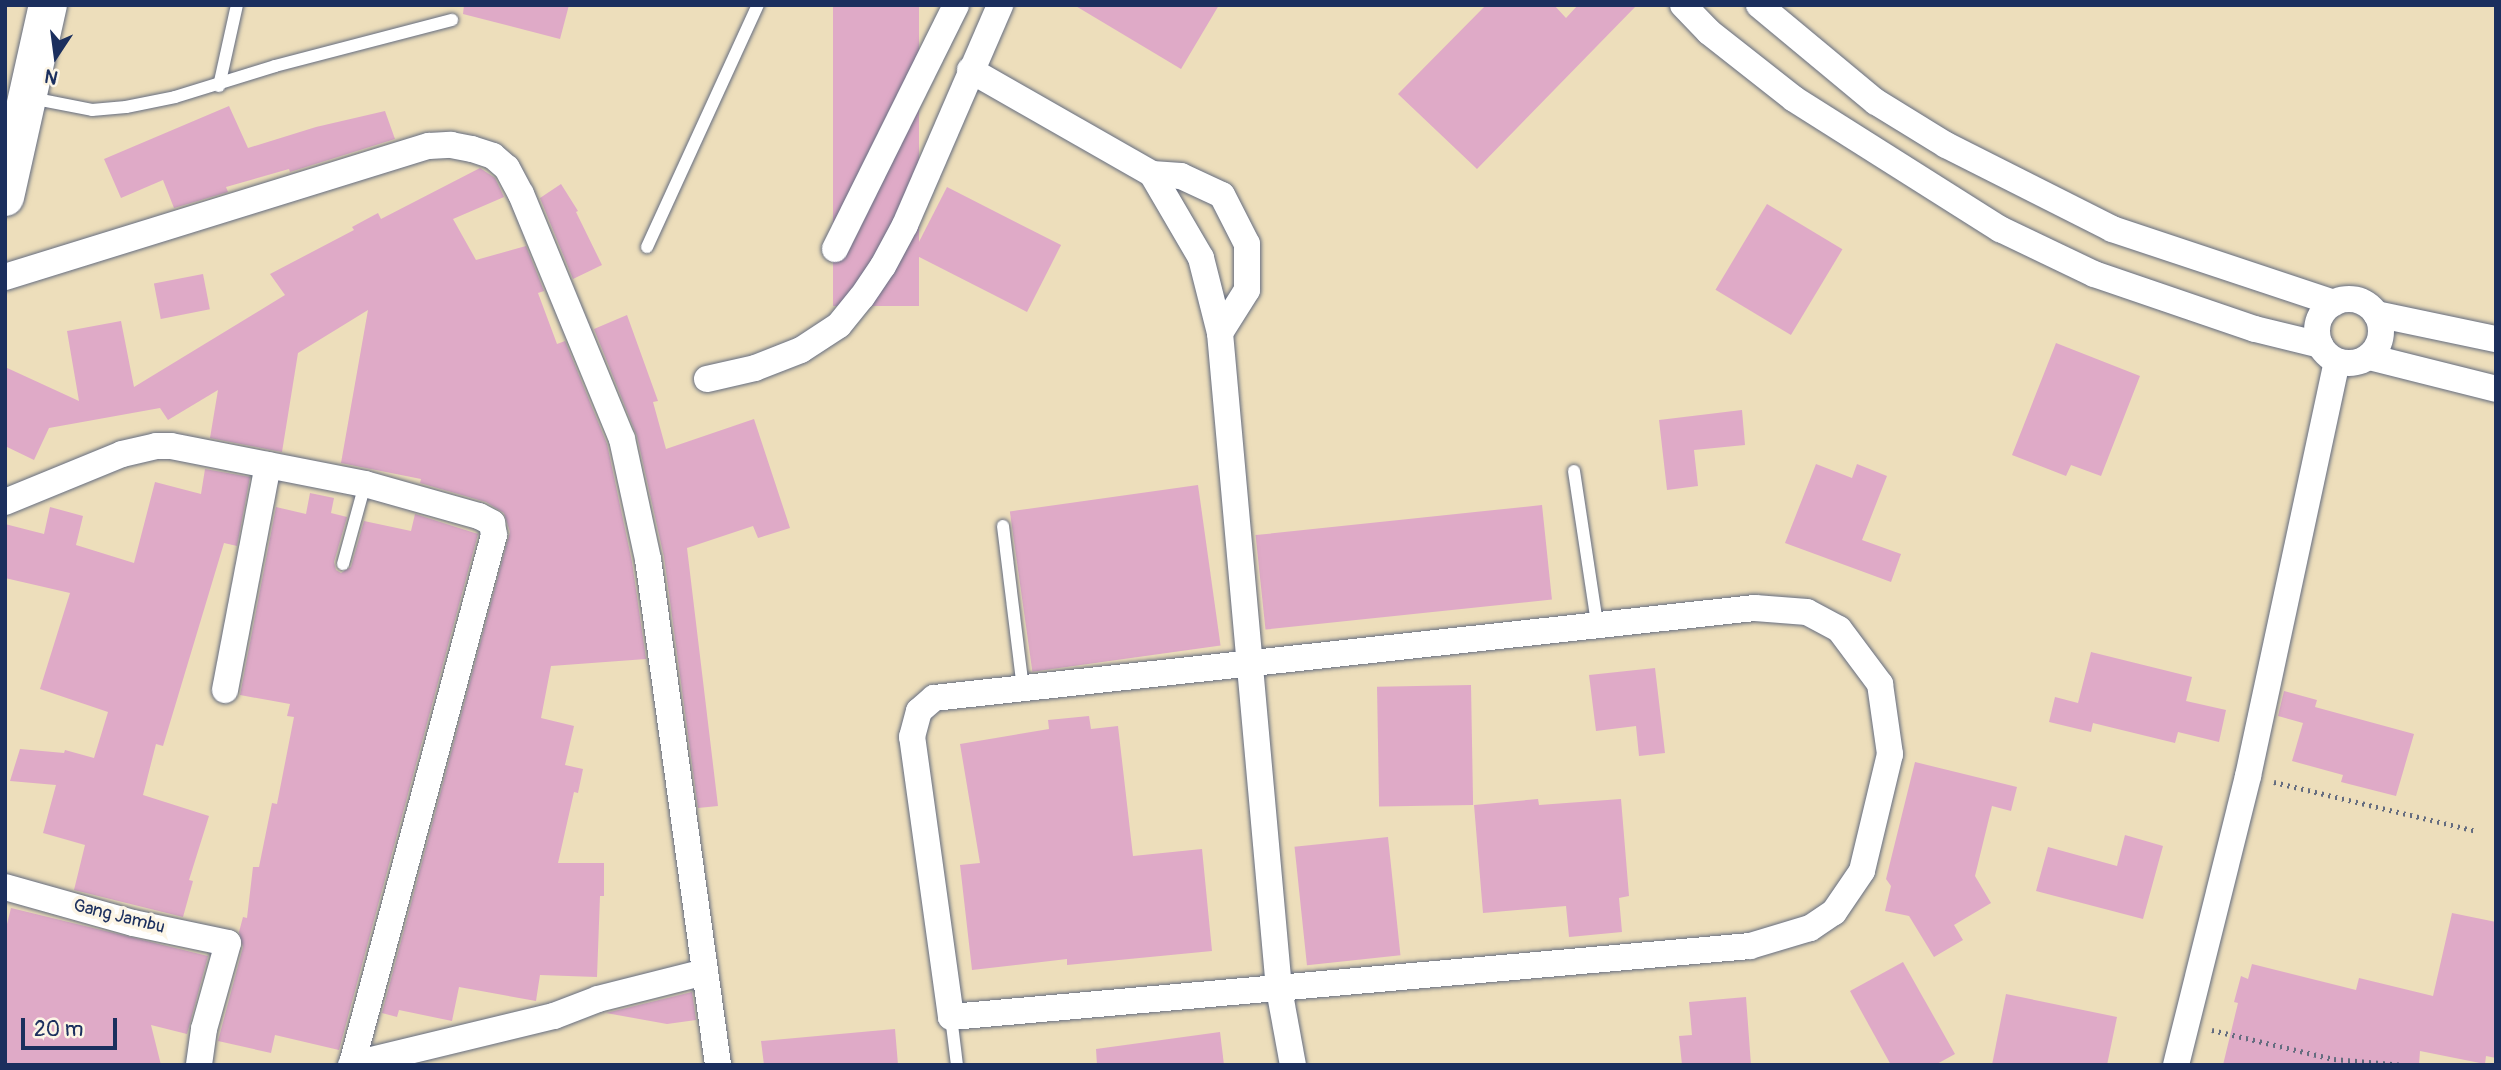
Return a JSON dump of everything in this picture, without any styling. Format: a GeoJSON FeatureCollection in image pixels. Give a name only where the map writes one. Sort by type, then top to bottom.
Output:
{"type":"FeatureCollection","features":[{"type":"Feature","properties":{"kind":"highway"},"geometry":{"type":"LineString","coordinates":[[5,197],[16,101],[48,5]]}},
{"type":"Feature","properties":{"kind":"street"},"geometry":{"type":"LineString","coordinates":[[835,249],[956,5]]}},
{"type":"Feature","properties":{"kind":"street"},"geometry":{"type":"LineString","coordinates":[[707,379],[754,369],[801,350],[839,325],[883,266],[905,225],[1000,5]]}},
{"type":"Feature","properties":{"kind":"street"},"geometry":{"type":"LineString","coordinates":[[1683,5],[1709,32],[1794,99],[2000,229],[2094,274],[2354,363],[2369,357],[2496,389]]}},
{"type":"Feature","properties":{"kind":"street"},"geometry":{"type":"LineString","coordinates":[[1759,5],[1876,102],[1946,145],[2112,229],[2334,303],[2357,300],[2376,314],[2496,339]]}},
{"type":"Feature","properties":{"kind":"street"},"geometry":{"type":"LineString","coordinates":[[970,70],[1152,174],[1181,176],[1222,195],[1247,244],[1247,290],[1220,333]]}},
{"type":"Feature","properties":{"kind":"street"},"geometry":{"type":"LineString","coordinates":[[5,277],[429,146],[451,145],[472,149],[493,156],[507,168],[521,194],[622,439],[648,559],[718,1065]]}},
{"type":"Feature","properties":{"kind":"street"},"geometry":{"type":"LineString","coordinates":[[1152,174],[1201,258],[1220,333],[1279,989],[1293,1065]]}},
{"type":"Feature","properties":{"kind":"street"},"geometry":{"type":"LineString","coordinates":[[2176,1065],[2248,776],[2329,354],[2317,334],[2318,321],[2334,303]]}},
{"type":"Feature","properties":{"kind":"street"},"geometry":{"type":"LineString","coordinates":[[2369,357],[2381,337],[2376,314]]}},
{"type":"Feature","properties":{"kind":"street"},"geometry":{"type":"LineString","coordinates":[[5,502],[122,454],[156,446],[365,484],[485,518],[492,523],[495,530],[352,1065],[554,1016],[598,999],[705,972]]}},
{"type":"Feature","properties":{"kind":"street"},"geometry":{"type":"LineString","coordinates":[[225,690],[268,465]]}},
{"type":"Feature","properties":{"kind":"street"},"geometry":{"type":"LineString","coordinates":[[1755,608],[1807,612],[1839,629],[1880,684],[1890,754],[1862,871],[1834,912],[1810,928],[1750,946],[951,1017],[912,737],[914,722],[925,703],[934,698],[1597,623],[1755,608]]}},
{"type":"Feature","properties":{"kind":"street","name":"Gang Jambu"},"geometry":{"type":"LineString","coordinates":[[5,887],[133,923],[224,940],[227,947],[204,1029],[199,1065]]}},
{"type":"Feature","properties":{"kind":"lane"},"geometry":{"type":"LineString","coordinates":[[219,86],[237,5]]}},
{"type":"Feature","properties":{"kind":"lane"},"geometry":{"type":"LineString","coordinates":[[647,247],[758,5]]}},
{"type":"Feature","properties":{"kind":"lane"},"geometry":{"type":"LineString","coordinates":[[16,101],[92,110],[126,107],[219,86],[275,66],[452,20]]}},
{"type":"Feature","properties":{"kind":"lane"},"geometry":{"type":"LineString","coordinates":[[1574,471],[1597,623]]}},
{"type":"Feature","properties":{"kind":"lane"},"geometry":{"type":"LineString","coordinates":[[343,564],[365,484]]}},
{"type":"Feature","properties":{"kind":"lane"},"geometry":{"type":"LineString","coordinates":[[1003,526],[1023,688]]}},
{"type":"Feature","properties":{"kind":"lane"},"geometry":{"type":"LineString","coordinates":[[951,1017],[957,1065]]}},
{"type":"Feature","properties":{"kind":"path"},"geometry":{"type":"LineString","coordinates":[[2248,776],[2477,831]]}},
{"type":"Feature","properties":{"kind":"path"},"geometry":{"type":"LineString","coordinates":[[2187,1024],[2333,1059],[2403,1065]]}},
{"type":"Feature","properties":{"kind":"building"},"geometry":{"type":"Polygon","coordinates":[[[464,5],[569,5],[560,39],[463,14],[464,5]]]}},
{"type":"Feature","properties":{"kind":"building"},"geometry":{"type":"Polygon","coordinates":[[[833,5],[919,5],[919,306],[833,306],[833,5]]]}},
{"type":"Feature","properties":{"kind":"building"},"geometry":{"type":"Polygon","coordinates":[[[1074,5],[1219,5],[1181,69],[1074,5]]]}},
{"type":"Feature","properties":{"kind":"building"},"geometry":{"type":"Polygon","coordinates":[[[1486,5],[1554,5],[1566,18],[1578,5],[1637,5],[1477,169],[1398,94],[1486,5]]]}},
{"type":"Feature","properties":{"kind":"building"},"geometry":{"type":"Polygon","coordinates":[[[229,106],[248,148],[316,127],[385,111],[395,139],[290,172],[289,169],[226,187],[228,192],[174,208],[163,180],[121,198],[104,159],[229,106]]]}},
{"type":"Feature","properties":{"kind":"building"},"geometry":{"type":"Polygon","coordinates":[[[480,168],[495,178],[504,197],[453,219],[476,260],[526,246],[544,291],[538,293],[557,344],[565,341],[607,444],[632,562],[646,659],[551,666],[541,718],[574,726],[565,765],[583,769],[578,793],[574,792],[558,863],[604,863],[597,977],[540,975],[536,1001],[459,987],[452,1021],[399,1010],[397,1017],[382,1013],[510,532],[504,513],[486,502],[420,483],[421,479],[341,463],[368,310],[298,353],[282,452],[210,438],[218,390],[168,420],[160,408],[49,428],[34,460],[5,446],[5,367],[79,401],[67,331],[121,321],[134,387],[285,295],[270,274],[354,230],[352,227],[378,213],[381,219],[480,168]]]}},
{"type":"Feature","properties":{"kind":"building"},"geometry":{"type":"Polygon","coordinates":[[[561,184],[578,211],[576,212],[602,265],[573,279],[540,198],[561,184]]]}},
{"type":"Feature","properties":{"kind":"building"},"geometry":{"type":"Polygon","coordinates":[[[947,187],[1061,245],[1027,312],[913,254],[947,187]]]}},
{"type":"Feature","properties":{"kind":"building"},"geometry":{"type":"Polygon","coordinates":[[[1767,204],[1842,249],[1791,335],[1715,290],[1767,204]]]}},
{"type":"Feature","properties":{"kind":"building"},"geometry":{"type":"Polygon","coordinates":[[[203,274],[210,309],[161,319],[154,284],[203,274]]]}},
{"type":"Feature","properties":{"kind":"building"},"geometry":{"type":"Polygon","coordinates":[[[627,315],[658,401],[653,402],[666,449],[754,419],[790,528],[758,538],[753,526],[687,548],[718,806],[698,808],[664,557],[637,436],[594,329],[627,315]]]}},
{"type":"Feature","properties":{"kind":"building"},"geometry":{"type":"Polygon","coordinates":[[[2056,343],[2140,376],[2101,476],[2071,465],[2066,476],[2012,455],[2056,343]]]}},
{"type":"Feature","properties":{"kind":"building"},"geometry":{"type":"Polygon","coordinates":[[[1742,410],[1745,445],[1694,450],[1698,486],[1667,490],[1659,420],[1742,410]]]}},
{"type":"Feature","properties":{"kind":"building"},"geometry":{"type":"Polygon","coordinates":[[[1816,464],[1852,478],[1857,464],[1887,476],[1862,540],[1901,554],[1891,582],[1785,543],[1816,464]]]}},
{"type":"Feature","properties":{"kind":"building"},"geometry":{"type":"Polygon","coordinates":[[[205,469],[250,477],[237,546],[224,543],[163,746],[156,744],[143,795],[209,816],[189,880],[193,881],[183,917],[74,890],[85,845],[43,833],[56,785],[10,781],[20,749],[64,753],[65,750],[94,758],[108,712],[40,689],[70,593],[5,578],[5,524],[44,534],[50,507],[83,516],[76,545],[134,563],[155,482],[201,494],[205,469]]]}},
{"type":"Feature","properties":{"kind":"building"},"geometry":{"type":"Polygon","coordinates":[[[1198,485],[1221,645],[1032,672],[1010,511],[1198,485]]]}},
{"type":"Feature","properties":{"kind":"building"},"geometry":{"type":"Polygon","coordinates":[[[310,493],[334,498],[331,513],[347,517],[334,562],[336,570],[341,573],[351,567],[364,521],[411,531],[415,514],[478,534],[339,1050],[275,1035],[271,1053],[218,1041],[243,947],[239,932],[243,917],[247,918],[253,867],[259,867],[272,803],[277,804],[294,717],[287,716],[290,704],[240,695],[276,507],[306,514],[310,493]]]}},
{"type":"Feature","properties":{"kind":"building"},"geometry":{"type":"Polygon","coordinates":[[[1542,505],[1552,599],[1266,630],[1256,535],[1542,505]]]}},
{"type":"Feature","properties":{"kind":"building"},"geometry":{"type":"Polygon","coordinates":[[[2091,652],[2192,677],[2186,701],[2226,710],[2219,742],[2178,732],[2175,743],[2093,723],[2091,732],[2049,722],[2055,697],[2078,703],[2091,652]]]}},
{"type":"Feature","properties":{"kind":"building"},"geometry":{"type":"Polygon","coordinates":[[[1655,668],[1665,753],[1639,756],[1636,726],[1596,731],[1589,675],[1655,668]]]}},
{"type":"Feature","properties":{"kind":"building"},"geometry":{"type":"Polygon","coordinates":[[[1471,685],[1473,805],[1379,807],[1377,687],[1471,685]]]}},
{"type":"Feature","properties":{"kind":"building"},"geometry":{"type":"Polygon","coordinates":[[[2284,691],[2317,700],[2315,707],[2414,734],[2396,796],[2341,782],[2343,775],[2292,761],[2303,723],[2278,716],[2284,691]]]}},
{"type":"Feature","properties":{"kind":"building"},"geometry":{"type":"Polygon","coordinates":[[[1089,716],[1091,729],[1118,726],[1133,856],[1202,849],[1212,951],[1067,965],[1067,959],[972,970],[960,865],[980,863],[960,744],[1049,729],[1048,720],[1089,716]]]}},
{"type":"Feature","properties":{"kind":"building"},"geometry":{"type":"Polygon","coordinates":[[[1915,762],[2017,787],[2011,811],[1992,806],[1975,876],[1991,903],[1954,925],[1963,940],[1934,957],[1909,916],[1885,911],[1891,886],[1886,879],[1915,762]]]}},
{"type":"Feature","properties":{"kind":"building"},"geometry":{"type":"Polygon","coordinates":[[[1538,799],[1539,805],[1621,799],[1629,896],[1619,898],[1622,932],[1569,937],[1566,906],[1483,913],[1474,805],[1538,799]]]}},
{"type":"Feature","properties":{"kind":"building"},"geometry":{"type":"Polygon","coordinates":[[[2125,835],[2163,846],[2143,919],[2036,891],[2048,847],[2117,866],[2125,835]]]}},
{"type":"Feature","properties":{"kind":"building"},"geometry":{"type":"Polygon","coordinates":[[[1388,837],[1400,955],[1307,965],[1295,847],[1388,837]]]}},
{"type":"Feature","properties":{"kind":"building"},"geometry":{"type":"Polygon","coordinates":[[[11,908],[208,956],[187,1034],[151,1025],[161,1065],[5,1065],[5,932],[11,908]]]}},
{"type":"Feature","properties":{"kind":"building"},"geometry":{"type":"Polygon","coordinates":[[[2452,913],[2496,922],[2496,1058],[2486,1056],[2485,1064],[2420,1051],[2419,1065],[2223,1065],[2238,1003],[2234,1002],[2241,976],[2248,979],[2252,964],[2356,990],[2359,978],[2433,996],[2452,913]]]}},
{"type":"Feature","properties":{"kind":"building"},"geometry":{"type":"Polygon","coordinates":[[[1903,962],[1955,1054],[1935,1065],[1891,1065],[1850,991],[1903,962]]]}},
{"type":"Feature","properties":{"kind":"building"},"geometry":{"type":"Polygon","coordinates":[[[692,992],[696,1020],[667,1024],[606,1013],[692,992]]]}},
{"type":"Feature","properties":{"kind":"building"},"geometry":{"type":"Polygon","coordinates":[[[2006,994],[2117,1017],[2107,1065],[1992,1065],[2006,994]]]}},
{"type":"Feature","properties":{"kind":"building"},"geometry":{"type":"Polygon","coordinates":[[[1746,997],[1751,1065],[1682,1065],[1679,1036],[1692,1035],[1689,1002],[1746,997]]]}},
{"type":"Feature","properties":{"kind":"building"},"geometry":{"type":"Polygon","coordinates":[[[895,1029],[898,1065],[764,1065],[761,1041],[895,1029]]]}},
{"type":"Feature","properties":{"kind":"building"},"geometry":{"type":"Polygon","coordinates":[[[1220,1032],[1224,1065],[1097,1065],[1096,1049],[1220,1032]]]}}]}
